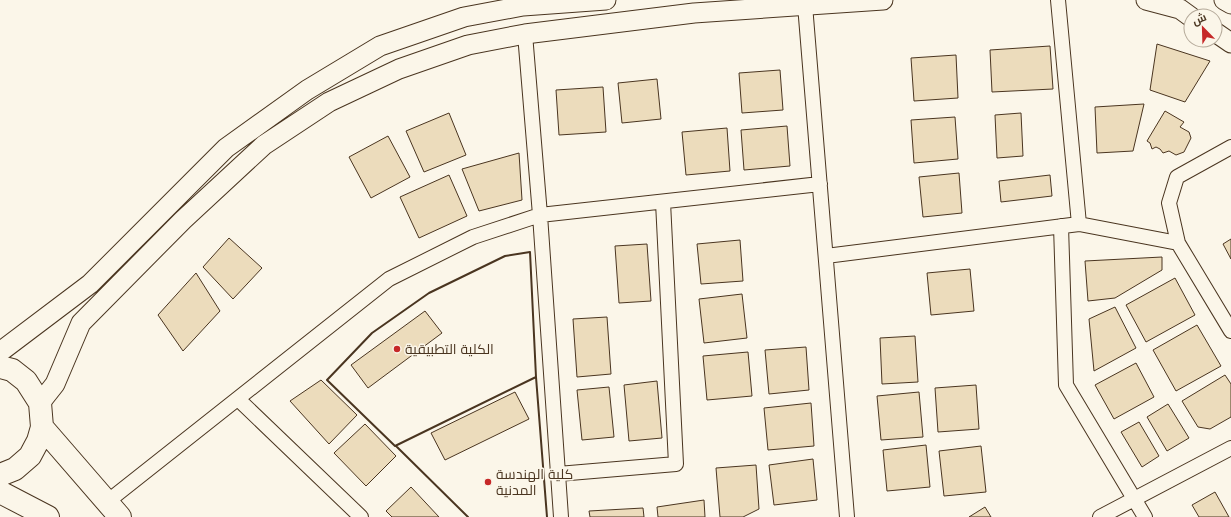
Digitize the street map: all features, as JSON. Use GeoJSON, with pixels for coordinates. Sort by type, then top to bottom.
{"type":"FeatureCollection","features":[{"type":"Feature","properties":{"kind":"main road"},"geometry":{"type":"LineString","coordinates":[[0,352],[90,284],[226,148],[308,90],[380,46],[464,17],[523,6],[606,0]]}},
{"type":"Feature","properties":{"kind":"main road"},"geometry":{"type":"LineString","coordinates":[[40,403],[55,384],[81,323],[183,220],[264,144],[329,102],[399,69],[468,44],[525,34],[694,13],[883,0]]}},
{"type":"Feature","properties":{"kind":"main road"},"geometry":{"type":"LineString","coordinates":[[1146,0],[1183,12]]}},
{"type":"Feature","properties":{"kind":"main road"},"geometry":{"type":"LineString","coordinates":[[1224,0],[1231,4]]}},
{"type":"Feature","properties":{"kind":"main road"},"geometry":{"type":"LineString","coordinates":[[0,367],[12,370],[26,381],[40,403],[42,427],[38,441],[30,456],[15,469],[0,475]]}},
{"type":"Feature","properties":{"kind":"main road"},"geometry":{"type":"LineString","coordinates":[[42,427],[113,510]]}},
{"type":"Feature","properties":{"kind":"main road"},"geometry":{"type":"LineString","coordinates":[[0,492],[48,517]]}},
{"type":"Feature","properties":{"kind":"street"},"geometry":{"type":"LineString","coordinates":[[1058,0],[1079,224]]}},
{"type":"Feature","properties":{"kind":"street"},"geometry":{"type":"LineString","coordinates":[[805,5],[847,517]]}},
{"type":"Feature","properties":{"kind":"street"},"geometry":{"type":"LineString","coordinates":[[525,34],[540,215],[561,517]]}},
{"type":"Feature","properties":{"kind":"street"},"geometry":{"type":"LineString","coordinates":[[1231,147],[1177,177],[1169,203],[1178,243],[1231,331]]}},
{"type":"Feature","properties":{"kind":"street"},"geometry":{"type":"LineString","coordinates":[[113,510],[238,399],[389,280],[473,237],[540,215],[820,184]]}},
{"type":"Feature","properties":{"kind":"street"},"geometry":{"type":"LineString","coordinates":[[558,474],[676,464],[664,202]]}},
{"type":"Feature","properties":{"kind":"street"},"geometry":{"type":"LineString","coordinates":[[826,256],[1079,224],[1178,243]]}},
{"type":"Feature","properties":{"kind":"street"},"geometry":{"type":"LineString","coordinates":[[1061,226],[1066,385],[1145,517]]}},
{"type":"Feature","properties":{"kind":"street"},"geometry":{"type":"LineString","coordinates":[[238,399],[361,517]]}},
{"type":"Feature","properties":{"kind":"street"},"geometry":{"type":"LineString","coordinates":[[1100,517],[1231,448]]}},
{"type":"Feature","properties":{"kind":"building"},"geometry":{"type":"Polygon","coordinates":[[[1157,44],[1210,61],[1185,102],[1150,90],[1157,44]]]}},
{"type":"Feature","properties":{"kind":"building"},"geometry":{"type":"Polygon","coordinates":[[[1050,46],[1053,89],[992,92],[990,50],[1050,46]]]}},
{"type":"Feature","properties":{"kind":"building"},"geometry":{"type":"Polygon","coordinates":[[[956,55],[958,98],[914,101],[911,58],[956,55]]]}},
{"type":"Feature","properties":{"kind":"building"},"geometry":{"type":"Polygon","coordinates":[[[780,70],[783,110],[742,113],[739,73],[780,70]]]}},
{"type":"Feature","properties":{"kind":"building"},"geometry":{"type":"Polygon","coordinates":[[[657,79],[661,119],[622,123],[618,83],[657,79]]]}},
{"type":"Feature","properties":{"kind":"building"},"geometry":{"type":"Polygon","coordinates":[[[603,87],[606,132],[559,135],[556,90],[603,87]]]}},
{"type":"Feature","properties":{"kind":"building"},"geometry":{"type":"Polygon","coordinates":[[[1144,104],[1133,151],[1097,153],[1095,107],[1144,104]]]}},
{"type":"Feature","properties":{"kind":"building"},"geometry":{"type":"Polygon","coordinates":[[[1165,111],[1184,122],[1180,127],[1189,132],[1191,138],[1184,152],[1176,155],[1169,151],[1163,153],[1156,147],[1152,149],[1150,143],[1147,141],[1165,111]]]}},
{"type":"Feature","properties":{"kind":"building"},"geometry":{"type":"Polygon","coordinates":[[[449,113],[466,155],[424,172],[406,131],[449,113]]]}},
{"type":"Feature","properties":{"kind":"building"},"geometry":{"type":"Polygon","coordinates":[[[1021,113],[1023,156],[997,158],[995,115],[1021,113]]]}},
{"type":"Feature","properties":{"kind":"building"},"geometry":{"type":"Polygon","coordinates":[[[955,117],[958,159],[914,163],[911,120],[955,117]]]}},
{"type":"Feature","properties":{"kind":"building"},"geometry":{"type":"Polygon","coordinates":[[[787,126],[790,166],[744,170],[741,130],[787,126]]]}},
{"type":"Feature","properties":{"kind":"building"},"geometry":{"type":"Polygon","coordinates":[[[727,128],[730,171],[686,175],[682,132],[727,128]]]}},
{"type":"Feature","properties":{"kind":"building"},"geometry":{"type":"Polygon","coordinates":[[[388,136],[410,177],[371,198],[349,157],[388,136]]]}},
{"type":"Feature","properties":{"kind":"building"},"geometry":{"type":"Polygon","coordinates":[[[519,153],[522,200],[479,211],[462,169],[519,153]]]}},
{"type":"Feature","properties":{"kind":"building"},"geometry":{"type":"Polygon","coordinates":[[[959,173],[962,213],[923,217],[919,177],[959,173]]]}},
{"type":"Feature","properties":{"kind":"building"},"geometry":{"type":"Polygon","coordinates":[[[449,175],[467,216],[419,238],[400,197],[449,175]]]}},
{"type":"Feature","properties":{"kind":"building"},"geometry":{"type":"Polygon","coordinates":[[[1050,175],[1052,196],[1001,202],[999,181],[1050,175]]]}},
{"type":"Feature","properties":{"kind":"building"},"geometry":{"type":"Polygon","coordinates":[[[229,238],[262,268],[233,299],[203,267],[229,238]]]}},
{"type":"Feature","properties":{"kind":"building"},"geometry":{"type":"Polygon","coordinates":[[[1231,239],[1231,259],[1223,244],[1231,239]]]}},
{"type":"Feature","properties":{"kind":"building"},"geometry":{"type":"Polygon","coordinates":[[[740,240],[743,281],[701,284],[697,244],[740,240]]]}},
{"type":"Feature","properties":{"kind":"building"},"geometry":{"type":"Polygon","coordinates":[[[647,244],[651,301],[619,303],[615,246],[647,244]]]}},
{"type":"Feature","properties":{"kind":"building"},"geometry":{"type":"Polygon","coordinates":[[[1162,257],[1162,270],[1115,298],[1088,301],[1085,261],[1162,257]]]}},
{"type":"Feature","properties":{"kind":"building"},"geometry":{"type":"Polygon","coordinates":[[[970,269],[974,311],[931,315],[927,273],[970,269]]]}},
{"type":"Feature","properties":{"kind":"building"},"geometry":{"type":"Polygon","coordinates":[[[196,273],[220,311],[183,351],[158,315],[196,273]]]}},
{"type":"Feature","properties":{"kind":"building"},"geometry":{"type":"Polygon","coordinates":[[[1175,278],[1195,315],[1146,342],[1126,305],[1175,278]]]}},
{"type":"Feature","properties":{"kind":"building"},"geometry":{"type":"Polygon","coordinates":[[[742,294],[747,338],[704,343],[699,299],[742,294]]]}},
{"type":"Feature","properties":{"kind":"building"},"geometry":{"type":"Polygon","coordinates":[[[1115,307],[1136,348],[1094,371],[1089,319],[1115,307]]]}},
{"type":"Feature","properties":{"kind":"building","name":"الكلية التطبيقية"},"geometry":{"type":"Polygon","coordinates":[[[425,311],[442,333],[368,388],[351,365],[425,311]]]}},
{"type":"Feature","properties":{"kind":"building"},"geometry":{"type":"Polygon","coordinates":[[[607,317],[611,374],[577,377],[573,319],[607,317]]]}},
{"type":"Feature","properties":{"kind":"building"},"geometry":{"type":"Polygon","coordinates":[[[1197,325],[1221,366],[1176,391],[1153,350],[1197,325]]]}},
{"type":"Feature","properties":{"kind":"building"},"geometry":{"type":"Polygon","coordinates":[[[915,336],[918,382],[882,384],[880,338],[915,336]]]}},
{"type":"Feature","properties":{"kind":"building"},"geometry":{"type":"Polygon","coordinates":[[[806,347],[809,390],[769,394],[765,350],[806,347]]]}},
{"type":"Feature","properties":{"kind":"building"},"geometry":{"type":"Polygon","coordinates":[[[748,352],[752,396],[707,400],[703,356],[748,352]]]}},
{"type":"Feature","properties":{"kind":"building"},"geometry":{"type":"Polygon","coordinates":[[[1136,363],[1154,397],[1114,419],[1095,385],[1136,363]]]}},
{"type":"Feature","properties":{"kind":"building"},"geometry":{"type":"Polygon","coordinates":[[[1225,375],[1231,384],[1231,417],[1210,429],[1198,427],[1182,401],[1225,375]]]}},
{"type":"Feature","properties":{"kind":"building"},"geometry":{"type":"Polygon","coordinates":[[[321,380],[357,415],[329,444],[290,401],[321,380]]]}},
{"type":"Feature","properties":{"kind":"building"},"geometry":{"type":"Polygon","coordinates":[[[657,381],[662,438],[629,441],[624,385],[657,381]]]}},
{"type":"Feature","properties":{"kind":"building"},"geometry":{"type":"Polygon","coordinates":[[[976,385],[979,429],[938,432],[935,388],[976,385]]]}},
{"type":"Feature","properties":{"kind":"building"},"geometry":{"type":"Polygon","coordinates":[[[609,387],[614,437],[582,440],[577,390],[609,387]]]}},
{"type":"Feature","properties":{"kind":"building"},"geometry":{"type":"Polygon","coordinates":[[[515,392],[529,419],[445,460],[431,433],[515,392]]]}},
{"type":"Feature","properties":{"kind":"building"},"geometry":{"type":"Polygon","coordinates":[[[919,392],[923,437],[881,440],[877,396],[919,392]]]}},
{"type":"Feature","properties":{"kind":"building"},"geometry":{"type":"Polygon","coordinates":[[[811,403],[814,446],[768,450],[764,408],[811,403]]]}},
{"type":"Feature","properties":{"kind":"building"},"geometry":{"type":"Polygon","coordinates":[[[1168,404],[1189,438],[1167,451],[1147,417],[1168,404]]]}},
{"type":"Feature","properties":{"kind":"building"},"geometry":{"type":"Polygon","coordinates":[[[1139,422],[1159,456],[1142,467],[1121,432],[1139,422]]]}},
{"type":"Feature","properties":{"kind":"building"},"geometry":{"type":"Polygon","coordinates":[[[365,424],[396,456],[366,486],[334,453],[365,424]]]}},
{"type":"Feature","properties":{"kind":"building"},"geometry":{"type":"Polygon","coordinates":[[[926,445],[930,487],[887,491],[883,450],[926,445]]]}},
{"type":"Feature","properties":{"kind":"building"},"geometry":{"type":"Polygon","coordinates":[[[981,446],[986,492],[944,496],[939,451],[981,446]]]}},
{"type":"Feature","properties":{"kind":"building"},"geometry":{"type":"Polygon","coordinates":[[[813,459],[817,500],[774,505],[769,465],[813,459]]]}},
{"type":"Feature","properties":{"kind":"building"},"geometry":{"type":"Polygon","coordinates":[[[756,465],[759,509],[743,517],[720,517],[716,468],[756,465]]]}},
{"type":"Feature","properties":{"kind":"building"},"geometry":{"type":"Polygon","coordinates":[[[411,487],[439,517],[392,517],[386,511],[411,487]]]}},
{"type":"Feature","properties":{"kind":"building"},"geometry":{"type":"Polygon","coordinates":[[[1215,492],[1229,517],[1199,517],[1192,505],[1215,492]]]}},
{"type":"Feature","properties":{"kind":"building"},"geometry":{"type":"Polygon","coordinates":[[[704,500],[705,517],[658,517],[657,507],[704,500]]]}},
{"type":"Feature","properties":{"kind":"building"},"geometry":{"type":"Polygon","coordinates":[[[985,507],[991,517],[969,517],[985,507]]]}},
{"type":"Feature","properties":{"kind":"building"},"geometry":{"type":"Polygon","coordinates":[[[643,508],[644,517],[590,517],[589,511],[643,508]]]}},
{"type":"Feature","properties":{"kind":"wall"},"geometry":{"type":"LineString","coordinates":[[530,252],[536,377],[395,446],[327,380],[372,333],[429,293],[505,256],[530,252]]}},
{"type":"Feature","properties":{"kind":"wall"},"geometry":{"type":"LineString","coordinates":[[536,377],[547,517]]}},
{"type":"Feature","properties":{"kind":"wall"},"geometry":{"type":"LineString","coordinates":[[396,446],[468,517]]}},
{"type":"Feature","properties":{"kind":"place","name":"الكلية التطبيقية"},"geometry":{"type":"Point","coordinates":[397,349]}},
{"type":"Feature","properties":{"kind":"place","name":"كلية الهندسة المدنية"},"geometry":{"type":"Point","coordinates":[488,482]}}]}
